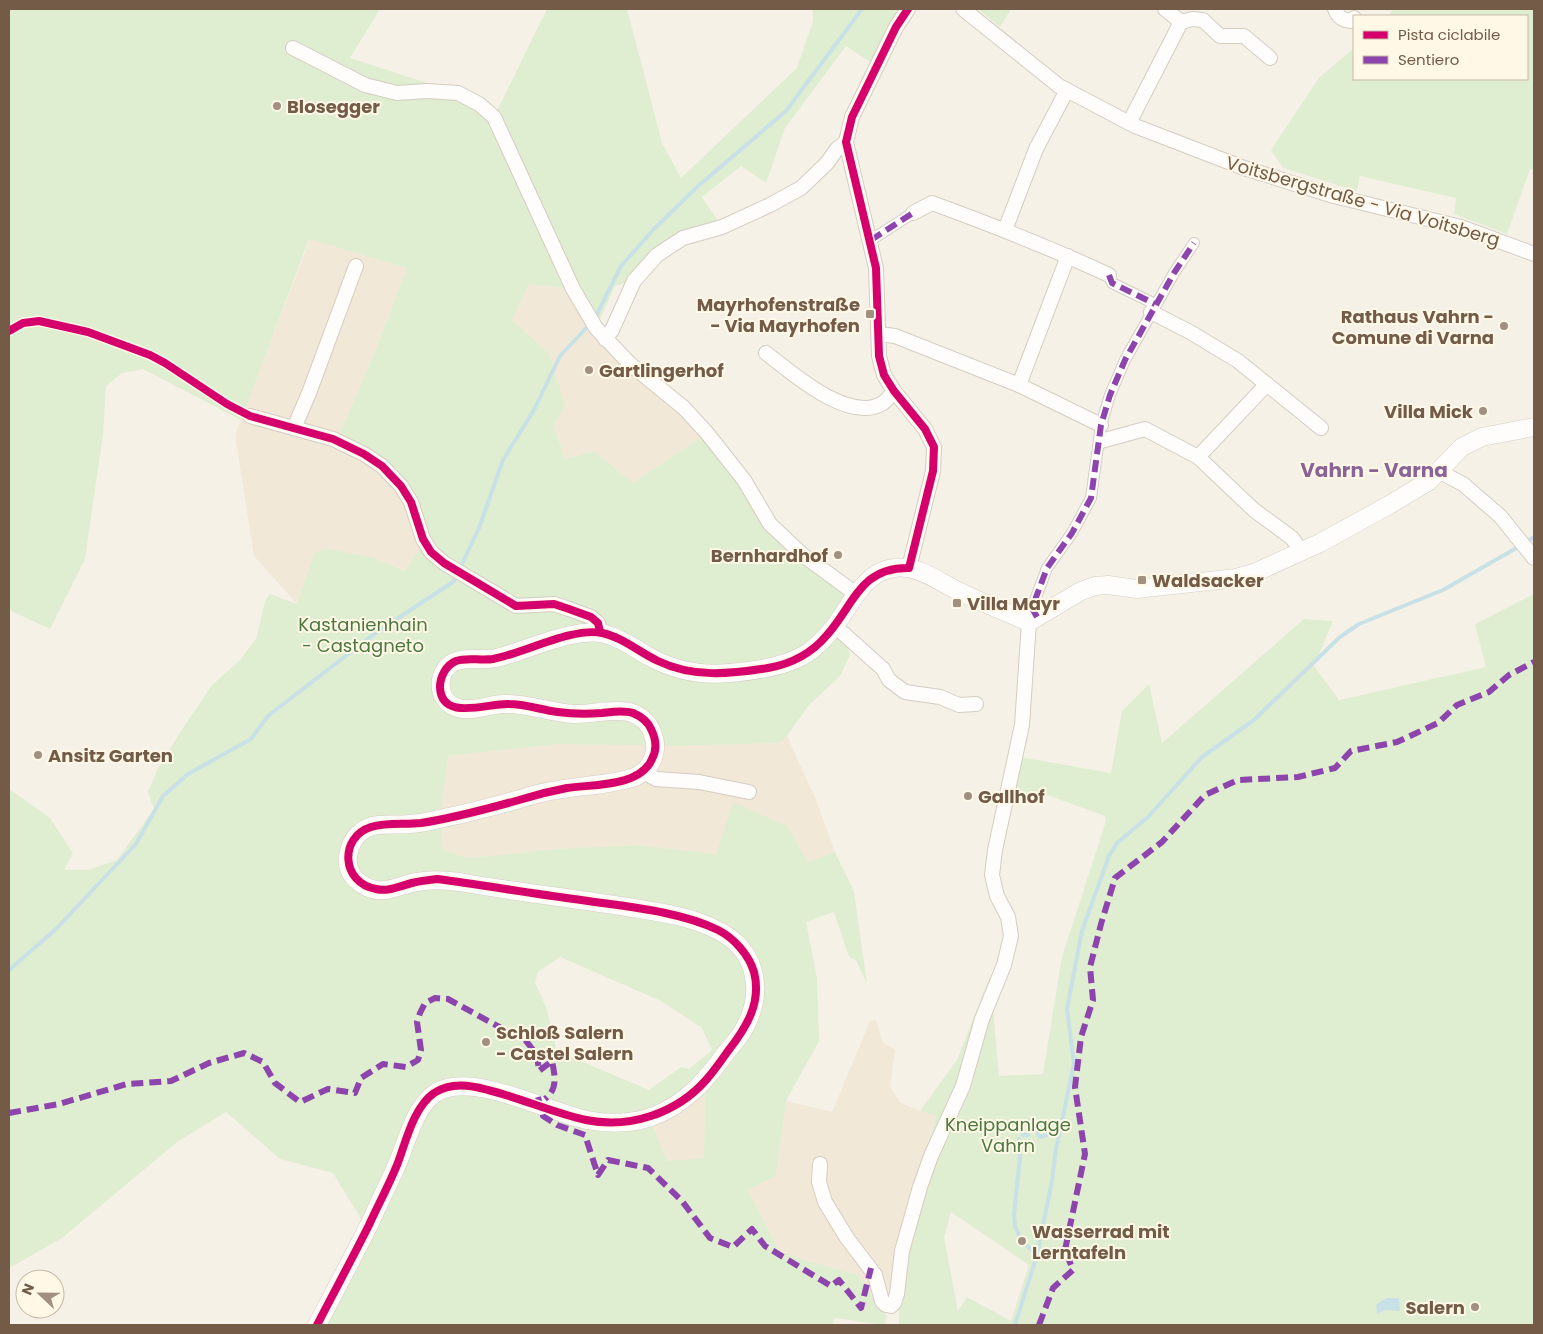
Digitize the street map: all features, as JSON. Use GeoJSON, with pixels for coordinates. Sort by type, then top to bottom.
{"type":"FeatureCollection","features":[{"type":"Feature","properties":{"kind":"street"},"geometry":{"type":"LineString","coordinates":[[908,9],[896,27],[852,117],[846,142],[871,240],[876,268],[879,356],[884,375],[894,391],[925,429],[934,447],[933,470],[909,568]]}},
{"type":"Feature","properties":{"kind":"street","name":"Voitsbergstraße - Via Voitsberg"},"geometry":{"type":"LineString","coordinates":[[963,9],[1067,90],[1129,123],[1242,168],[1334,196],[1461,227],[1534,254]]}},
{"type":"Feature","properties":{"kind":"street"},"geometry":{"type":"LineString","coordinates":[[1165,9],[1181,22]]}},
{"type":"Feature","properties":{"kind":"street"},"geometry":{"type":"LineString","coordinates":[[1335,9],[1337,15],[1343,20],[1351,21],[1353,19]]}},
{"type":"Feature","properties":{"kind":"street"},"geometry":{"type":"LineString","coordinates":[[1129,123],[1181,22],[1192,19],[1203,20],[1220,36],[1244,36],[1270,58]]}},
{"type":"Feature","properties":{"kind":"street"},"geometry":{"type":"LineString","coordinates":[[293,48],[365,85],[397,93],[427,91],[458,93],[479,104],[494,118],[587,316],[600,333],[629,363],[684,408],[707,433],[744,480],[770,524],[802,555],[856,594]]}},
{"type":"Feature","properties":{"kind":"street"},"geometry":{"type":"LineString","coordinates":[[1005,230],[1036,149],[1067,90]]}},
{"type":"Feature","properties":{"kind":"street"},"geometry":{"type":"LineString","coordinates":[[600,333],[612,330],[634,281],[657,255],[671,244],[683,238],[722,227],[770,205],[801,188],[827,163],[836,149],[846,142]]}},
{"type":"Feature","properties":{"kind":"street"},"geometry":{"type":"LineString","coordinates":[[871,240],[912,213],[932,203],[1068,256],[1108,275],[1112,283],[1238,361],[1321,428]]}},
{"type":"Feature","properties":{"kind":"street"},"geometry":{"type":"LineString","coordinates":[[820,1164],[819,1182],[825,1202],[847,1238],[875,1275],[882,1300],[886,1305],[891,1306],[897,1294],[902,1251],[930,1156],[963,1086],[982,1020],[1004,965],[1011,936],[1008,917],[997,896],[992,875],[995,850],[1022,725],[1033,619],[1032,608],[1046,568],[1072,533],[1091,498],[1101,425],[1110,395],[1125,360],[1174,272],[1194,243]]}},
{"type":"Feature","properties":{"kind":"street"},"geometry":{"type":"LineString","coordinates":[[1019,385],[1068,256]]}},
{"type":"Feature","properties":{"kind":"street"},"geometry":{"type":"LineString","coordinates":[[294,428],[356,266]]}},
{"type":"Feature","properties":{"kind":"street"},"geometry":{"type":"LineString","coordinates":[[879,334],[895,336],[1019,385],[1101,425]]}},
{"type":"Feature","properties":{"kind":"street"},"geometry":{"type":"LineString","coordinates":[[766,354],[831,399],[850,406],[868,408],[883,403],[894,391]]}},
{"type":"Feature","properties":{"kind":"street"},"geometry":{"type":"LineString","coordinates":[[1198,457],[1267,384]]}},
{"type":"Feature","properties":{"kind":"street"},"geometry":{"type":"LineString","coordinates":[[250,416],[333,439],[364,454],[382,466],[402,486],[411,502],[423,538],[431,552],[449,566],[516,606],[554,604],[591,617],[598,623],[600,632]]}},
{"type":"Feature","properties":{"kind":"street"},"geometry":{"type":"LineString","coordinates":[[317,1325],[396,1167],[416,1116],[428,1099],[436,1092],[444,1088],[463,1085],[494,1091],[587,1120],[622,1123],[650,1117],[677,1105],[705,1081],[742,1033],[752,1014],[756,994],[754,971],[743,951],[733,940],[720,931],[703,924],[665,913],[437,879],[380,890],[361,884],[349,870],[348,856],[352,842],[360,832],[370,827],[427,822],[508,803],[541,793],[628,779],[644,772],[651,763],[655,753],[654,737],[647,723],[633,713],[624,711],[577,714],[507,703],[466,710],[452,706],[444,698],[440,688],[442,676],[447,667],[455,662],[468,659],[490,659],[582,632],[600,632],[617,638],[660,662],[700,673],[730,673],[770,668],[802,657],[826,638],[856,594],[870,578],[882,572],[899,568],[909,568],[923,573],[975,599],[1033,619],[1081,591],[1095,586],[1108,585],[1137,589],[1236,578],[1254,573],[1302,552],[1390,505],[1429,481],[1462,447],[1482,437],[1534,427]]}},
{"type":"Feature","properties":{"kind":"street"},"geometry":{"type":"LineString","coordinates":[[1100,441],[1145,429],[1198,457],[1254,510],[1292,538],[1302,552]]}},
{"type":"Feature","properties":{"kind":"street"},"geometry":{"type":"LineString","coordinates":[[1438,472],[1463,484],[1500,516],[1532,555]]}},
{"type":"Feature","properties":{"kind":"street"},"geometry":{"type":"LineString","coordinates":[[835,626],[883,669],[889,680],[905,692],[940,697],[959,705],[976,704]]}},
{"type":"Feature","properties":{"kind":"street"},"geometry":{"type":"LineString","coordinates":[[644,772],[656,779],[699,782],[749,792]]}},
{"type":"Feature","properties":{"kind":"shaded area"},"geometry":{"type":"Polygon","coordinates":[[[310,239],[407,268],[375,352],[339,435],[385,463],[426,540],[406,571],[374,558],[316,552],[297,604],[254,556],[235,435],[310,239]]]}},
{"type":"Feature","properties":{"kind":"shaded area"},"geometry":{"type":"Polygon","coordinates":[[[529,284],[573,289],[587,316],[707,433],[633,483],[594,451],[565,459],[554,426],[565,405],[512,320],[529,284]]]}},
{"type":"Feature","properties":{"kind":"shaded area"},"geometry":{"type":"Polygon","coordinates":[[[787,736],[817,802],[835,852],[808,862],[787,826],[733,803],[716,854],[637,845],[556,849],[468,858],[443,850],[440,819],[448,756],[558,744],[672,746],[779,743],[787,736]]]}},
{"type":"Feature","properties":{"kind":"shaded area"},"geometry":{"type":"Polygon","coordinates":[[[876,1020],[883,1043],[895,1050],[890,1087],[901,1103],[936,1115],[908,1210],[899,1311],[881,1306],[858,1275],[780,1253],[748,1190],[776,1176],[786,1101],[832,1112],[870,1021],[876,1020]]]}},
{"type":"Feature","properties":{"kind":"shaded area"},"geometry":{"type":"Polygon","coordinates":[[[705,1081],[704,1158],[667,1161],[650,1117],[705,1081]]]}},
{"type":"Feature","properties":{"kind":"green space","name":"Kastanienhain - Castagneto"},"geometry":{"type":"Polygon","coordinates":[[[9,9],[380,9],[350,58],[458,93],[494,117],[547,9],[627,9],[662,143],[681,178],[797,68],[813,21],[813,9],[900,9],[871,63],[846,46],[785,128],[766,183],[741,166],[702,197],[722,227],[683,238],[634,281],[615,286],[596,328],[573,289],[529,284],[512,320],[549,354],[565,405],[554,426],[565,459],[594,451],[633,483],[707,433],[770,524],[856,594],[835,626],[846,644],[850,655],[840,676],[809,705],[787,736],[779,743],[672,746],[558,744],[448,756],[440,819],[443,850],[468,858],[556,849],[637,845],[716,854],[733,802],[787,826],[808,862],[835,852],[854,892],[867,984],[856,960],[849,957],[834,912],[806,922],[817,978],[819,1041],[786,1101],[776,1176],[748,1190],[780,1253],[858,1275],[887,1316],[885,1325],[834,1318],[833,1325],[308,1325],[363,1222],[333,1173],[280,1159],[226,1112],[177,1142],[62,1238],[9,1268],[9,789],[50,818],[73,853],[64,870],[88,870],[117,860],[154,809],[148,792],[158,768],[212,685],[239,661],[256,639],[265,601],[270,594],[297,604],[315,552],[329,549],[374,558],[405,571],[426,540],[415,500],[339,435],[375,352],[407,268],[309,239],[241,420],[143,369],[122,373],[106,386],[103,434],[85,559],[50,629],[9,610],[9,9]],[[560,957],[538,972],[535,982],[547,1010],[557,1051],[649,1090],[681,1067],[689,1069],[712,1050],[702,1028],[661,1001],[560,957]],[[705,1082],[650,1118],[667,1161],[704,1158],[705,1082]]]}},
{"type":"Feature","properties":{"kind":"green space"},"geometry":{"type":"Polygon","coordinates":[[[978,9],[1011,9],[1000,27],[978,9]]]}},
{"type":"Feature","properties":{"kind":"green space"},"geometry":{"type":"Polygon","coordinates":[[[1394,9],[1534,9],[1534,170],[1530,169],[1507,234],[1454,214],[1456,198],[1360,176],[1357,191],[1283,168],[1271,150],[1319,78],[1353,49],[1353,80],[1528,80],[1528,15],[1389,15],[1394,9]]]}},
{"type":"Feature","properties":{"kind":"green space","name":"Kneippanlage Vahrn"},"geometry":{"type":"Polygon","coordinates":[[[1534,594],[1534,1325],[899,1325],[908,1210],[936,1116],[920,1111],[957,1060],[990,976],[999,1076],[1043,1074],[1062,957],[1106,821],[1105,816],[1047,795],[1039,803],[1017,797],[1015,788],[1020,757],[1111,773],[1122,711],[1149,684],[1162,743],[1304,619],[1333,621],[1314,666],[1339,700],[1486,667],[1475,624],[1534,594]],[[951,1212],[944,1237],[958,1311],[967,1297],[1011,1321],[1029,1265],[951,1212]]]}},
{"type":"Feature","properties":{"kind":"water"},"geometry":{"type":"Polygon","coordinates":[[[1387,1298],[1399,1298],[1400,1311],[1385,1310],[1377,1314],[1376,1304],[1387,1298]]]}},
{"type":"Feature","properties":{"kind":"waterway"},"geometry":{"type":"LineString","coordinates":[[595,318],[621,266],[654,229],[697,187],[786,111],[862,9]]}},
{"type":"Feature","properties":{"kind":"waterway"},"geometry":{"type":"LineString","coordinates":[[460,568],[479,528],[503,460],[534,410],[560,356],[591,323]]}},
{"type":"Feature","properties":{"kind":"waterway"},"geometry":{"type":"LineString","coordinates":[[1526,542],[1534,537]]}},
{"type":"Feature","properties":{"kind":"waterway"},"geometry":{"type":"LineString","coordinates":[[1015,1325],[1037,1255],[1052,1181],[1056,1149],[1074,1064],[1067,1009],[1082,931],[1109,856],[1117,843],[1148,817],[1202,757],[1254,720],[1340,637],[1359,624],[1443,590],[1520,546]]}},
{"type":"Feature","properties":{"kind":"waterway"},"geometry":{"type":"LineString","coordinates":[[9,970],[56,929],[136,844],[163,796],[188,774],[251,739],[269,715],[377,632],[453,582],[457,575]]}},
{"type":"Feature","properties":{"kind":"waterway"},"geometry":{"type":"LineString","coordinates":[[1026,1123],[1030,1121],[1040,1137],[1060,1131]]}},
{"type":"Feature","properties":{"kind":"waterway"},"geometry":{"type":"LineString","coordinates":[[1023,1135],[1028,1135]]}},
{"type":"Feature","properties":{"kind":"waterway"},"geometry":{"type":"LineString","coordinates":[[1019,1139],[1020,1157],[1014,1215],[1015,1227],[1022,1241],[1037,1255]]}},
{"type":"Feature","properties":{"kind":"marked path"},"geometry":{"type":"LineString","coordinates":[[871,240],[913,213]]}},
{"type":"Feature","properties":{"kind":"marked path"},"geometry":{"type":"LineString","coordinates":[[1037,617],[1032,608],[1047,568],[1072,533],[1091,498],[1101,425],[1110,395],[1125,360],[1174,273],[1194,243]]}},
{"type":"Feature","properties":{"kind":"marked path"},"geometry":{"type":"LineString","coordinates":[[1109,275],[1112,283],[1155,304]]}},
{"type":"Feature","properties":{"kind":"marked path"},"geometry":{"type":"LineString","coordinates":[[1039,1325],[1053,1288],[1073,1270],[1065,1250],[1085,1154],[1075,1087],[1081,1037],[1093,1000],[1090,967],[1115,878],[1162,842],[1205,795],[1238,780],[1298,777],[1335,768],[1351,751],[1397,742],[1438,723],[1457,705],[1489,692],[1509,675],[1534,662]]}},
{"type":"Feature","properties":{"kind":"marked path"},"geometry":{"type":"LineString","coordinates":[[9,1113],[59,1104],[127,1084],[171,1081],[209,1063],[244,1053],[263,1062],[275,1083],[300,1102],[328,1089],[355,1093],[361,1078],[383,1064],[406,1067],[418,1060],[421,1050],[417,1022],[425,1003],[435,998],[448,999],[501,1028],[523,1037],[537,1055],[539,1071],[552,1061],[555,1077],[554,1087],[545,1099]]}},
{"type":"Feature","properties":{"kind":"marked path"},"geometry":{"type":"LineString","coordinates":[[538,1097],[543,1116],[557,1125],[585,1135],[598,1175],[608,1160],[648,1168],[682,1201],[710,1238],[733,1247],[752,1229],[765,1246],[831,1286],[839,1280],[861,1308],[871,1268]]}},
{"type":"Feature","properties":{"kind":"cycle path"},"geometry":{"type":"LineString","coordinates":[[317,1325],[387,1188],[415,1116],[427,1099],[434,1093],[447,1087],[467,1086],[500,1093],[586,1120],[603,1122],[636,1120],[667,1110],[694,1092],[720,1062],[741,1033],[751,1014],[756,994],[756,983],[749,959],[730,938],[702,923],[648,910],[437,879],[380,890],[364,885],[356,878],[348,860],[349,849],[353,840],[361,832],[371,827],[433,821],[555,790],[627,779],[637,775],[646,768],[654,756],[655,741],[650,726],[633,713],[621,711],[574,713],[515,704],[467,708],[448,704],[442,698],[440,683],[442,675],[452,663],[465,659],[493,659],[563,637],[590,632],[602,633],[617,638],[658,661],[685,670],[726,673],[768,668],[793,661],[815,647],[827,635],[852,600],[869,581],[879,574],[893,569],[909,568],[933,471],[934,447],[925,429],[894,391],[884,375],[879,356],[876,268],[846,142],[852,117],[896,27],[908,9]]}},
{"type":"Feature","properties":{"kind":"cycle path"},"geometry":{"type":"LineString","coordinates":[[9,331],[23,323],[39,321],[88,332],[150,355],[227,404],[250,416],[333,439],[364,454],[382,466],[401,486],[411,502],[423,539],[431,552],[444,563],[516,606],[554,604],[591,617],[598,623],[600,632]]}},
{"type":"Feature","properties":{"kind":"place","name":"Blosegger"},"geometry":{"type":"Point","coordinates":[277,106]}},
{"type":"Feature","properties":{"kind":"place","name":"Mayrhofenstraße - Via Mayrhofen"},"geometry":{"type":"Point","coordinates":[870,314]}},
{"type":"Feature","properties":{"kind":"place","name":"Rathaus Vahrn - Comune di Varna"},"geometry":{"type":"Point","coordinates":[1504,326]}},
{"type":"Feature","properties":{"kind":"place","name":"Gartlingerhof"},"geometry":{"type":"Point","coordinates":[589,370]}},
{"type":"Feature","properties":{"kind":"place","name":"Villa Mick"},"geometry":{"type":"Point","coordinates":[1483,411]}},
{"type":"Feature","properties":{"kind":"place","name":"Bernhardhof"},"geometry":{"type":"Point","coordinates":[838,555]}},
{"type":"Feature","properties":{"kind":"place","name":"Waldsacker"},"geometry":{"type":"Point","coordinates":[1142,580]}},
{"type":"Feature","properties":{"kind":"place","name":"Villa Mayr"},"geometry":{"type":"Point","coordinates":[957,603]}},
{"type":"Feature","properties":{"kind":"place","name":"Ansitz Garten"},"geometry":{"type":"Point","coordinates":[38,755]}},
{"type":"Feature","properties":{"kind":"place","name":"Gallhof"},"geometry":{"type":"Point","coordinates":[968,796]}},
{"type":"Feature","properties":{"kind":"place","name":"Schloß Salern - Castel Salern"},"geometry":{"type":"Point","coordinates":[486,1042]}},
{"type":"Feature","properties":{"kind":"place","name":"Wasserrad mit Lerntafeln"},"geometry":{"type":"Point","coordinates":[1022,1241]}},
{"type":"Feature","properties":{"kind":"place","name":"Salern"},"geometry":{"type":"Point","coordinates":[1475,1307]}},
{"type":"Feature","properties":{"kind":"district","name":"Vahrn - Varna"},"geometry":{"type":"Point","coordinates":[1374,470]}}]}
